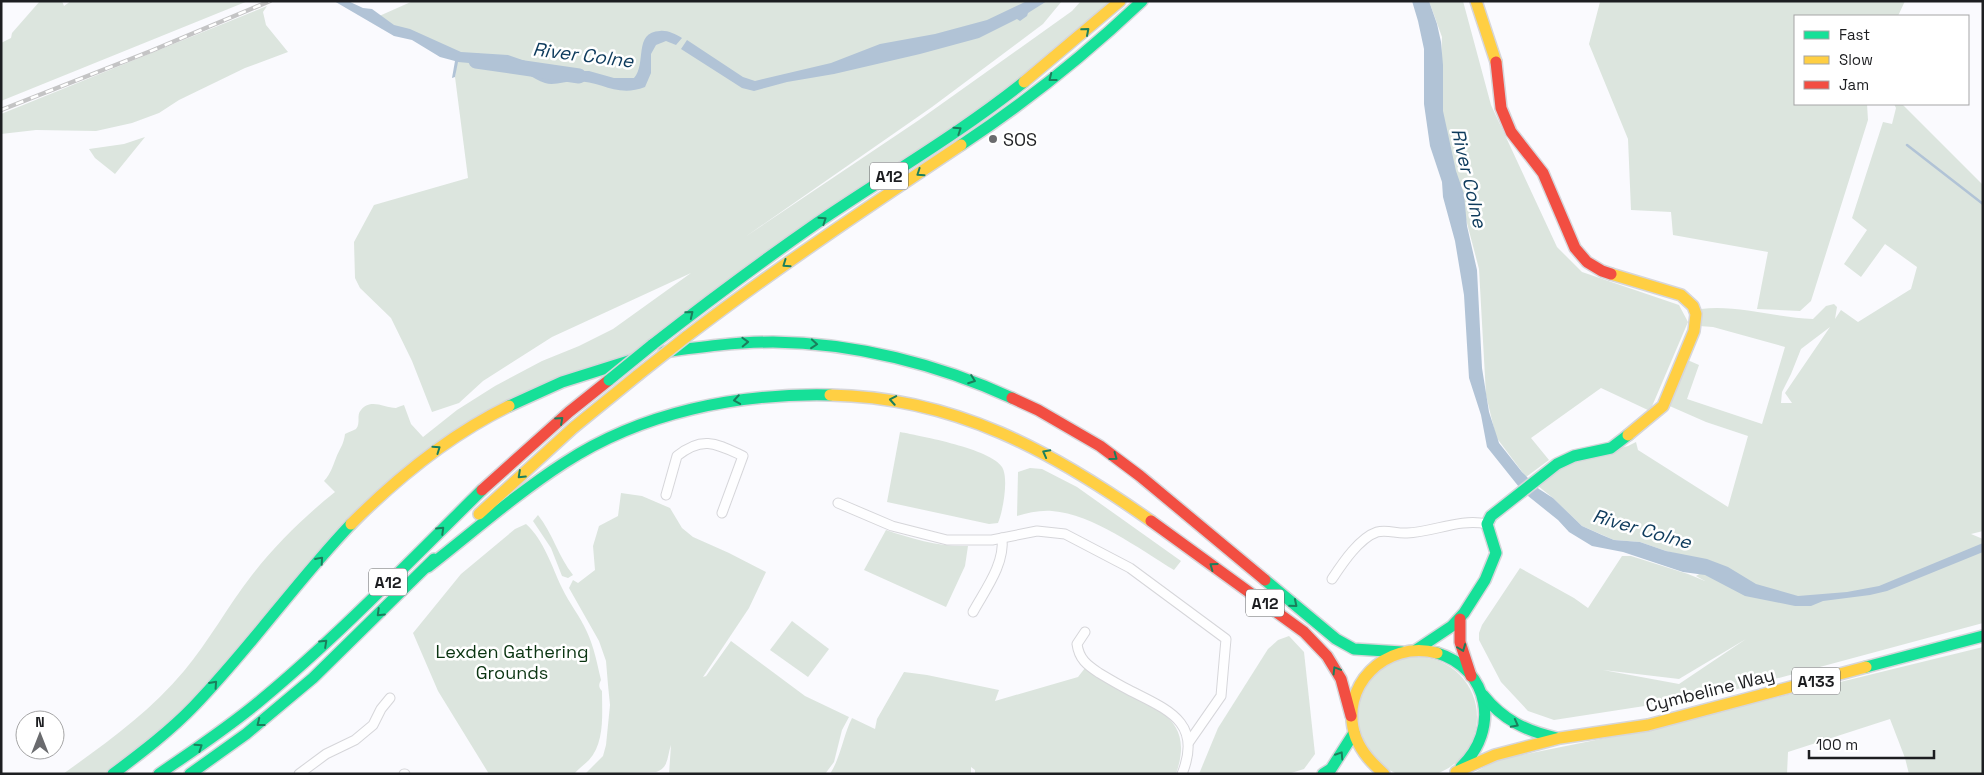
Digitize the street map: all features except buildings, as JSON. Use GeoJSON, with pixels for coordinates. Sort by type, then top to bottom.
{"type":"FeatureCollection","features":[{"type":"Feature","properties":{"kind":"main road","name":"A12"},"geometry":{"type":"LineString","coordinates":[[159,774],[212,738],[262,700],[362,608],[490,483],[568,412],[703,305],[794,240],[990,109],[1058,55],[1120,1]]}},
{"type":"Feature","properties":{"kind":"main road","name":"A12"},"geometry":{"type":"LineString","coordinates":[[428,567],[445,546],[521,474],[573,428],[686,337],[737,298],[828,234],[989,127],[1099,42],[1142,1]]}},
{"type":"Feature","properties":{"kind":"main road"},"geometry":{"type":"LineString","coordinates":[[1416,650],[1444,633],[1460,619],[1490,569],[1496,553],[1492,536],[1486,524],[1491,516],[1536,478],[1557,464],[1574,456],[1612,448],[1637,430],[1663,406],[1697,320],[1695,308],[1691,302],[1681,295],[1602,271],[1587,262],[1575,248],[1543,172],[1511,132],[1501,108],[1496,58],[1476,1]]}},
{"type":"Feature","properties":{"kind":"main road","name":"A12"},"geometry":{"type":"LineString","coordinates":[[113,774],[162,735],[194,706],[239,657],[353,521],[394,482],[436,449],[489,415],[545,388],[594,370],[659,353],[698,346],[734,343],[796,342],[869,351],[943,370],[1004,393],[1087,438],[1125,465],[1336,640],[1354,649],[1402,652]]}},
{"type":"Feature","properties":{"kind":"main road","name":"A12"},"geometry":{"type":"LineString","coordinates":[[190,774],[246,734],[313,678],[428,567],[547,473],[588,449],[641,425],[700,407],[786,394],[823,394],[886,399],[946,412],[1003,432],[1050,455],[1121,500],[1304,632],[1327,656],[1341,679],[1352,716]]}},
{"type":"Feature","properties":{"kind":"main road"},"geometry":{"type":"LineString","coordinates":[[1460,619],[1459,641],[1471,676]]}},
{"type":"Feature","properties":{"kind":"main road","name":"Cymbeline Way"},"geometry":{"type":"LineString","coordinates":[[1454,773],[1495,755],[1560,738],[1648,725],[1983,636]]}},
{"type":"Feature","properties":{"kind":"main road"},"geometry":{"type":"LineString","coordinates":[[1384,774],[1365,757],[1354,733],[1353,701],[1364,678],[1383,660],[1402,652],[1416,650],[1433,651],[1446,656],[1457,662],[1471,676]]}},
{"type":"Feature","properties":{"kind":"main road","name":"Cymbeline Way"},"geometry":{"type":"LineString","coordinates":[[1471,676],[1481,692],[1502,717],[1517,726],[1560,738]]}},
{"type":"Feature","properties":{"kind":"main road"},"geometry":{"type":"LineString","coordinates":[[1454,773],[1468,761],[1482,737],[1485,714],[1481,692]]}},
{"type":"Feature","properties":{"kind":"main road"},"geometry":{"type":"LineString","coordinates":[[1323,774],[1331,769],[1354,733]]}},
{"type":"Feature","properties":{"kind":"street"},"geometry":{"type":"LineString","coordinates":[[666,495],[678,456],[704,443],[713,443],[743,456],[722,513]]}},
{"type":"Feature","properties":{"kind":"street"},"geometry":{"type":"LineString","coordinates":[[838,503],[876,521],[930,537],[958,541],[1002,538],[1037,531],[1065,534],[1081,540],[1140,575],[1226,639],[1221,696],[1189,742]]}},
{"type":"Feature","properties":{"kind":"street"},"geometry":{"type":"LineString","coordinates":[[1332,579],[1355,548],[1376,532],[1388,531],[1406,534],[1445,527],[1465,521],[1486,524]]}},
{"type":"Feature","properties":{"kind":"street"},"geometry":{"type":"LineString","coordinates":[[973,612],[998,566],[1002,551],[1002,538]]}},
{"type":"Feature","properties":{"kind":"street"},"geometry":{"type":"LineString","coordinates":[[1085,632],[1077,644],[1080,658],[1086,664],[1114,682],[1168,710],[1180,722],[1189,742],[1182,774]]}},
{"type":"Feature","properties":{"kind":"street"},"geometry":{"type":"LineString","coordinates":[[299,774],[326,754],[355,740],[373,725],[381,708],[390,698]]}},
{"type":"Feature","properties":{"kind":"green space"},"geometry":{"type":"Polygon","coordinates":[[[40,1],[62,1],[64,6],[71,1],[248,1],[1,101],[1,43],[11,38],[12,33],[40,1]]]}},
{"type":"Feature","properties":{"kind":"green space"},"geometry":{"type":"Polygon","coordinates":[[[413,1],[1062,1],[1043,24],[932,107],[745,237],[919,120],[1072,11],[1081,1],[1111,1],[1091,21],[966,120],[625,358],[430,450],[184,713],[110,774],[63,774],[127,726],[171,686],[193,660],[243,587],[271,552],[291,531],[335,492],[324,481],[343,444],[345,434],[356,429],[360,412],[365,406],[373,404],[396,408],[404,405],[411,424],[423,437],[457,410],[495,386],[542,361],[579,346],[613,329],[691,273],[552,337],[483,381],[459,403],[432,412],[412,361],[391,318],[360,288],[355,278],[354,242],[374,205],[468,178],[455,77],[457,62],[377,17],[413,1]]]}},
{"type":"Feature","properties":{"kind":"green space"},"geometry":{"type":"Polygon","coordinates":[[[1429,1],[1463,1],[1491,105],[1557,247],[1582,272],[1679,305],[1688,322],[1650,411],[1601,388],[1531,438],[1549,460],[1526,477],[1496,437],[1486,395],[1479,269],[1439,116],[1442,37],[1429,1]]]}},
{"type":"Feature","properties":{"kind":"green space"},"geometry":{"type":"Polygon","coordinates":[[[1598,1],[1905,1],[1898,15],[1794,15],[1794,105],[1867,105],[1868,120],[1811,301],[1800,311],[1757,309],[1768,252],[1673,235],[1671,212],[1631,210],[1628,139],[1589,44],[1600,2],[1598,1]]]}},
{"type":"Feature","properties":{"kind":"green space"},"geometry":{"type":"Polygon","coordinates":[[[267,6],[263,12],[266,25],[288,52],[245,68],[179,100],[159,113],[132,123],[96,131],[36,130],[1,134],[1,114],[267,6]]]}},
{"type":"Feature","properties":{"kind":"green space"},"geometry":{"type":"Polygon","coordinates":[[[1894,105],[1903,105],[1983,185],[1983,531],[1971,534],[1983,539],[1983,623],[1667,708],[1654,702],[1651,705],[1554,720],[1528,711],[1501,682],[1479,640],[1482,625],[1520,568],[1574,598],[1588,608],[1622,556],[1631,556],[1705,581],[1696,576],[1716,564],[1640,542],[1614,540],[1582,526],[1533,482],[1581,459],[1636,442],[1638,450],[1728,507],[1748,436],[1706,422],[1665,404],[1683,358],[1699,365],[1687,399],[1762,424],[1785,347],[1713,327],[1699,326],[1701,309],[1728,308],[1813,319],[1826,306],[1834,304],[1837,307],[1835,319],[1841,310],[1858,322],[1911,289],[1917,267],[1885,244],[1861,277],[1844,264],[1867,230],[1852,218],[1883,122],[1892,124],[1896,108],[1894,105]],[[1830,327],[1801,349],[1782,392],[1781,403],[1792,403],[1785,393],[1830,327]],[[1746,639],[1679,679],[1603,670],[1679,684],[1746,639]]]}},
{"type":"Feature","properties":{"kind":"green space"},"geometry":{"type":"Polygon","coordinates":[[[145,137],[115,174],[95,158],[89,149],[124,144],[145,137]]]}},
{"type":"Feature","properties":{"kind":"green space"},"geometry":{"type":"Polygon","coordinates":[[[900,432],[955,444],[995,460],[1002,467],[1005,479],[1002,511],[998,523],[989,524],[887,502],[900,432]]]}},
{"type":"Feature","properties":{"kind":"green space"},"geometry":{"type":"Polygon","coordinates":[[[1030,468],[1042,469],[1077,487],[1181,561],[1174,570],[1099,525],[1068,514],[1043,511],[1017,516],[1018,472],[1030,468]]]}},
{"type":"Feature","properties":{"kind":"green space","name":"Lexden Gathering Grounds"},"geometry":{"type":"Polygon","coordinates":[[[621,493],[642,496],[670,508],[682,528],[693,537],[766,572],[749,608],[703,677],[706,676],[731,641],[805,696],[849,717],[842,730],[834,762],[825,774],[669,774],[671,745],[665,765],[656,772],[585,774],[603,756],[610,705],[606,661],[599,641],[569,588],[573,580],[578,583],[595,570],[593,546],[599,526],[618,516],[621,493]]]}},
{"type":"Feature","properties":{"kind":"green space"},"geometry":{"type":"Polygon","coordinates":[[[538,515],[573,575],[568,578],[562,576],[551,548],[533,521],[538,515]]]}},
{"type":"Feature","properties":{"kind":"green space","name":"Lexden Gathering Grounds"},"geometry":{"type":"Polygon","coordinates":[[[526,524],[543,546],[565,594],[584,626],[593,649],[601,680],[599,686],[602,691],[602,727],[598,745],[589,760],[574,774],[489,774],[438,691],[413,633],[461,574],[515,529],[526,524]]]}},
{"type":"Feature","properties":{"kind":"green space"},"geometry":{"type":"Polygon","coordinates":[[[886,530],[936,544],[968,546],[965,566],[946,607],[864,570],[886,530]]]}},
{"type":"Feature","properties":{"kind":"green space"},"geometry":{"type":"Polygon","coordinates":[[[792,621],[829,649],[808,677],[770,650],[792,621]]]}},
{"type":"Feature","properties":{"kind":"green space"},"geometry":{"type":"Polygon","coordinates":[[[1289,636],[1304,652],[1315,754],[1304,769],[1288,774],[1199,774],[1218,728],[1268,649],[1278,640],[1289,636]]]}},
{"type":"Feature","properties":{"kind":"green space"},"geometry":{"type":"Polygon","coordinates":[[[1983,647],[1983,774],[1909,774],[1890,719],[1788,752],[1787,774],[1472,774],[1497,760],[1645,730],[1983,647]]]}},
{"type":"Feature","properties":{"kind":"green space"},"geometry":{"type":"Polygon","coordinates":[[[1417,657],[1440,662],[1450,667],[1467,684],[1475,705],[1477,717],[1475,729],[1467,750],[1450,767],[1440,772],[1423,776],[1411,776],[1394,772],[1384,767],[1375,759],[1367,750],[1362,740],[1357,717],[1362,694],[1367,684],[1375,675],[1384,667],[1394,662],[1417,657]]]}},
{"type":"Feature","properties":{"kind":"green space"},"geometry":{"type":"Polygon","coordinates":[[[1085,668],[1169,718],[1176,728],[1180,740],[1181,755],[1176,774],[975,774],[975,770],[971,767],[971,774],[830,774],[837,761],[852,718],[875,729],[877,719],[904,672],[999,690],[995,701],[1078,677],[1085,668]]]}},
{"type":"Feature","properties":{"kind":"water"},"geometry":{"type":"Polygon","coordinates":[[[334,1],[348,1],[363,8],[372,9],[394,25],[410,29],[461,52],[508,55],[531,63],[539,70],[550,74],[568,71],[589,71],[614,78],[634,78],[638,72],[643,43],[646,37],[652,33],[663,31],[682,38],[676,45],[666,41],[656,45],[651,54],[651,73],[645,87],[635,90],[618,90],[593,83],[575,81],[548,84],[515,68],[497,63],[458,62],[455,77],[452,78],[455,61],[440,57],[412,40],[394,36],[334,1]]]}},
{"type":"Feature","properties":{"kind":"water"},"geometry":{"type":"Polygon","coordinates":[[[1027,1],[1047,1],[1028,13],[1020,21],[1017,19],[979,38],[920,54],[834,74],[787,82],[754,91],[742,88],[681,49],[687,40],[743,77],[755,81],[831,63],[880,44],[935,34],[987,20],[1027,1]]]}},
{"type":"Feature","properties":{"kind":"water"},"geometry":{"type":"Polygon","coordinates":[[[1412,1],[1429,1],[1441,42],[1443,111],[1456,171],[1464,194],[1467,226],[1477,270],[1482,368],[1489,412],[1499,443],[1522,472],[1539,489],[1553,498],[1582,526],[1614,540],[1640,542],[1666,551],[1707,559],[1728,567],[1756,584],[1798,596],[1847,592],[1879,586],[1983,543],[1983,552],[1887,591],[1823,601],[1811,606],[1795,606],[1745,596],[1705,575],[1683,572],[1623,552],[1592,546],[1569,532],[1558,520],[1523,492],[1487,447],[1481,415],[1469,378],[1464,295],[1455,241],[1443,197],[1442,182],[1430,146],[1424,104],[1424,49],[1412,1]]]}},
{"type":"Feature","properties":{"kind":"waterway","name":"River Colne"},"geometry":{"type":"LineString","coordinates":[[476,61],[579,76]]}},
{"type":"Feature","properties":{"kind":"waterway"},"geometry":{"type":"LineString","coordinates":[[1907,145],[1983,204]]}},
{"type":"Feature","properties":{"kind":"railway"},"geometry":{"type":"LineString","coordinates":[[1,110],[151,51],[270,1]]}},
{"type":"Feature","properties":{"kind":"traffic: fast"},"geometry":{"type":"LineString","coordinates":[[961,145],[1054,77],[1142,1]]}},
{"type":"Feature","properties":{"kind":"traffic: fast"},"geometry":{"type":"LineString","coordinates":[[652,345],[796,238],[948,137],[1024,82]]}},
{"type":"Feature","properties":{"kind":"traffic: fast"},"geometry":{"type":"LineString","coordinates":[[664,352],[759,342],[835,346],[865,351],[925,366],[955,375],[1012,398]]}},
{"type":"Feature","properties":{"kind":"traffic: fast"},"geometry":{"type":"LineString","coordinates":[[609,380],[652,345]]}},
{"type":"Feature","properties":{"kind":"traffic: fast"},"geometry":{"type":"LineString","coordinates":[[509,406],[562,382],[635,359]]}},
{"type":"Feature","properties":{"kind":"traffic: fast"},"geometry":{"type":"LineString","coordinates":[[428,567],[546,475],[594,445],[626,431],[692,409],[726,402],[795,395],[830,395]]}},
{"type":"Feature","properties":{"kind":"traffic: fast"},"geometry":{"type":"LineString","coordinates":[[1416,650],[1452,626],[1464,613],[1485,580],[1496,553],[1487,524],[1491,516],[1557,464],[1574,456],[1611,448],[1628,435]]}},
{"type":"Feature","properties":{"kind":"traffic: fast"},"geometry":{"type":"LineString","coordinates":[[159,774],[236,720],[290,675],[374,597],[482,490]]}},
{"type":"Feature","properties":{"kind":"traffic: fast"},"geometry":{"type":"LineString","coordinates":[[113,774],[165,733],[215,684],[351,524]]}},
{"type":"Feature","properties":{"kind":"traffic: fast"},"geometry":{"type":"LineString","coordinates":[[190,774],[246,734],[313,678],[434,559]]}},
{"type":"Feature","properties":{"kind":"traffic: fast"},"geometry":{"type":"LineString","coordinates":[[1265,580],[1336,639],[1354,649],[1402,652]]}},
{"type":"Feature","properties":{"kind":"traffic: fast"},"geometry":{"type":"LineString","coordinates":[[1866,667],[1983,636]]}},
{"type":"Feature","properties":{"kind":"traffic: fast"},"geometry":{"type":"LineString","coordinates":[[1437,653],[1455,661],[1469,672],[1478,686],[1484,702],[1485,719],[1481,736],[1473,752],[1461,767]]}},
{"type":"Feature","properties":{"kind":"traffic: fast"},"geometry":{"type":"LineString","coordinates":[[1483,695],[1507,718],[1525,728],[1557,738]]}},
{"type":"Feature","properties":{"kind":"traffic: fast"},"geometry":{"type":"LineString","coordinates":[[1323,774],[1331,769],[1354,733]]}},
{"type":"Feature","properties":{"kind":"traffic: slow"},"geometry":{"type":"LineString","coordinates":[[1024,82],[1120,1]]}},
{"type":"Feature","properties":{"kind":"traffic: slow"},"geometry":{"type":"LineString","coordinates":[[1476,1],[1496,62]]}},
{"type":"Feature","properties":{"kind":"traffic: slow"},"geometry":{"type":"LineString","coordinates":[[686,337],[788,263],[961,145]]}},
{"type":"Feature","properties":{"kind":"traffic: slow"},"geometry":{"type":"LineString","coordinates":[[1611,274],[1681,295],[1693,306],[1696,314],[1694,331],[1663,406],[1628,435]]}},
{"type":"Feature","properties":{"kind":"traffic: slow"},"geometry":{"type":"LineString","coordinates":[[638,375],[686,337]]}},
{"type":"Feature","properties":{"kind":"traffic: slow"},"geometry":{"type":"LineString","coordinates":[[479,514],[573,428],[638,375]]}},
{"type":"Feature","properties":{"kind":"traffic: slow"},"geometry":{"type":"LineString","coordinates":[[830,395],[875,398],[919,406],[960,417],[1039,451],[1077,472],[1151,521]]}},
{"type":"Feature","properties":{"kind":"traffic: slow"},"geometry":{"type":"LineString","coordinates":[[351,524],[425,458],[466,430],[509,406]]}},
{"type":"Feature","properties":{"kind":"traffic: slow"},"geometry":{"type":"LineString","coordinates":[[1384,774],[1375,766],[1356,738],[1352,719],[1353,701],[1360,685],[1370,671],[1384,660],[1400,653],[1418,651],[1437,653]]}},
{"type":"Feature","properties":{"kind":"traffic: slow"},"geometry":{"type":"LineString","coordinates":[[1456,772],[1495,755],[1560,738],[1648,725],[1866,667]]}},
{"type":"Feature","properties":{"kind":"traffic: jam"},"geometry":{"type":"LineString","coordinates":[[1496,62],[1501,108],[1511,132],[1543,173],[1575,248],[1587,262],[1611,274]]}},
{"type":"Feature","properties":{"kind":"traffic: jam"},"geometry":{"type":"LineString","coordinates":[[482,490],[569,412],[609,380]]}},
{"type":"Feature","properties":{"kind":"traffic: jam"},"geometry":{"type":"LineString","coordinates":[[1012,398],[1038,410],[1100,446],[1140,476],[1265,580]]}},
{"type":"Feature","properties":{"kind":"traffic: jam"},"geometry":{"type":"LineString","coordinates":[[1151,521],[1304,632],[1327,656],[1341,679],[1351,716]]}},
{"type":"Feature","properties":{"kind":"traffic: jam"},"geometry":{"type":"LineString","coordinates":[[1460,619],[1460,642],[1471,676]]}},
{"type":"Feature","properties":{"kind":"place","name":"SOS"},"geometry":{"type":"Point","coordinates":[993,139]}}]}
